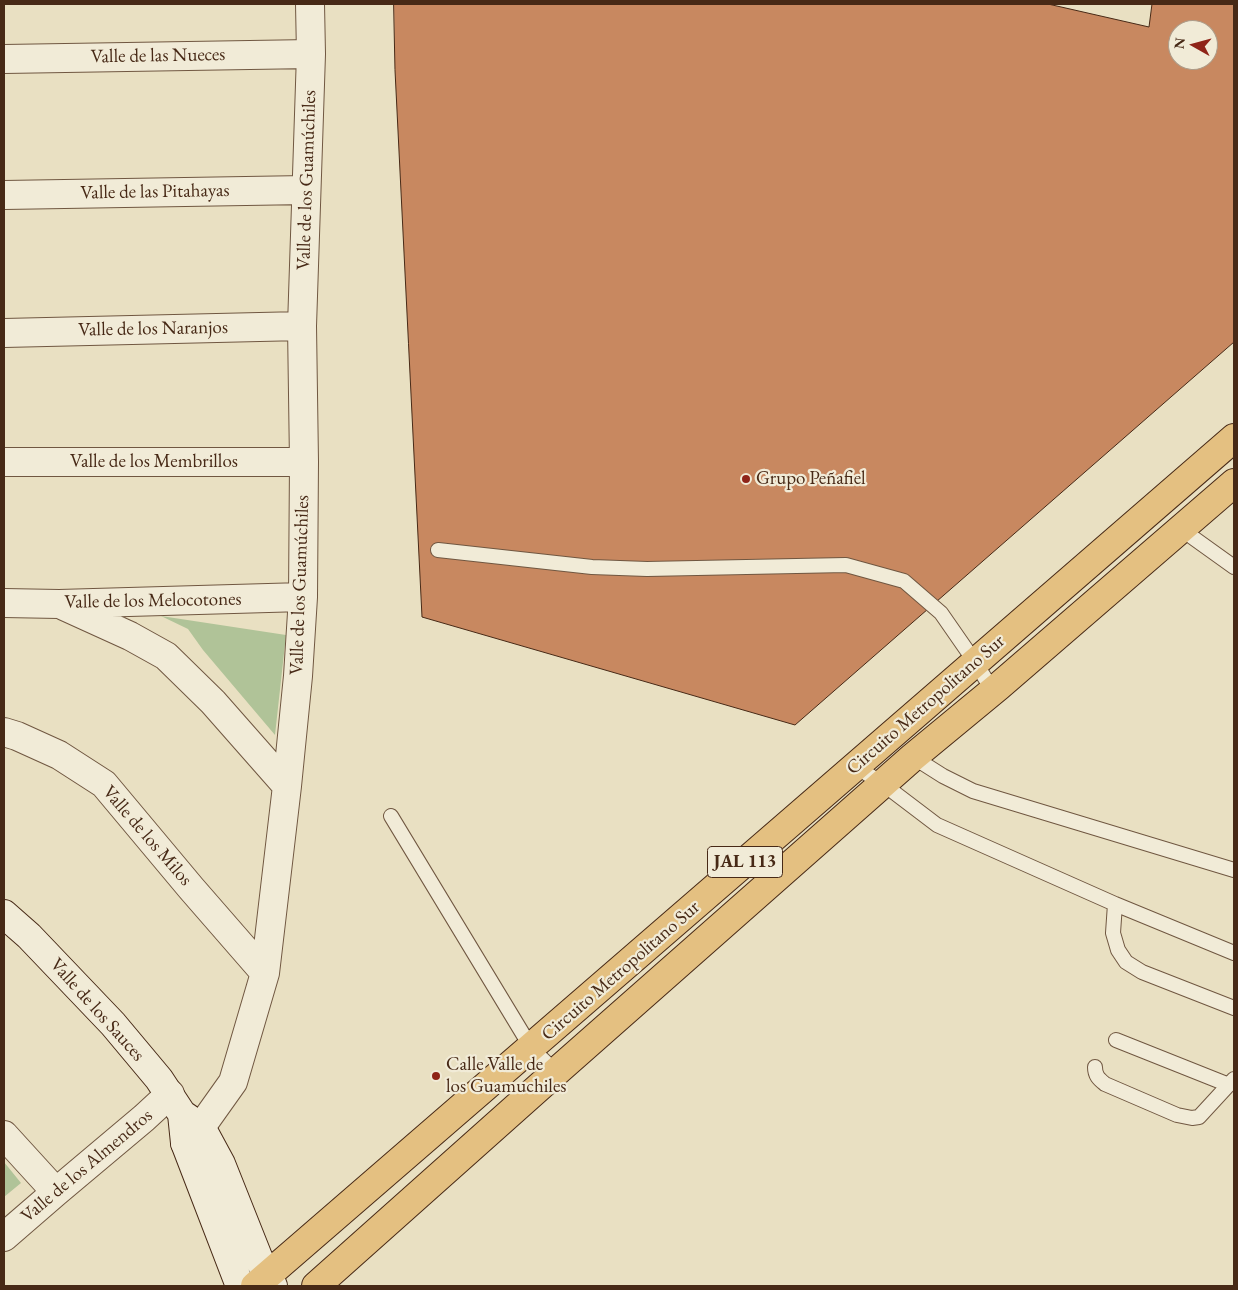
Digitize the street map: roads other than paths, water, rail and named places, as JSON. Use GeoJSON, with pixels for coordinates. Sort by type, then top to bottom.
{"type":"FeatureCollection","features":[{"type":"Feature","properties":{"kind":"main road","name":"Circuito Metropolitano Sur"},"geometry":{"type":"LineString","coordinates":[[265,1283],[855,766],[1234,438]]}},
{"type":"Feature","properties":{"kind":"main road","name":"Circuito Metropolitano Sur"},"geometry":{"type":"LineString","coordinates":[[316,1286],[913,757],[993,691],[1234,483]]}},
{"type":"Feature","properties":{"kind":"street","name":"Valle de los Guamúchiles"},"geometry":{"type":"LineString","coordinates":[[184,1120],[233,1082],[265,973],[287,786],[298,676],[303,597],[302,326],[311,54],[310,4]]}},
{"type":"Feature","properties":{"kind":"street","name":"Valle de las Nueces"},"geometry":{"type":"LineString","coordinates":[[4,59],[311,54]]}},
{"type":"Feature","properties":{"kind":"street","name":"Valle de las Pitahayas"},"geometry":{"type":"LineString","coordinates":[[4,195],[306,190]]}},
{"type":"Feature","properties":{"kind":"street","name":"Valle de los Naranjos"},"geometry":{"type":"LineString","coordinates":[[4,333],[302,326]]}},
{"type":"Feature","properties":{"kind":"street","name":"Valle de los Membrillos"},"geometry":{"type":"LineString","coordinates":[[4,462],[304,462]]}},
{"type":"Feature","properties":{"kind":"street","name":"Valle de los Melocotones"},"geometry":{"type":"LineString","coordinates":[[4,603],[59,604],[303,597]]}},
{"type":"Feature","properties":{"kind":"street"},"geometry":{"type":"LineString","coordinates":[[59,604],[130,636],[166,656],[213,702],[287,786]]}},
{"type":"Feature","properties":{"kind":"street","name":"Valle de los Milos"},"geometry":{"type":"LineString","coordinates":[[4,732],[59,755],[104,784],[265,973]]}},
{"type":"Feature","properties":{"kind":"street","name":"Valle de los Sauces"},"geometry":{"type":"LineString","coordinates":[[4,914],[29,936],[113,1024],[184,1120],[221,1164],[258,1257],[265,1283]]}},
{"type":"Feature","properties":{"kind":"street","name":"Valle de los Almendros"},"geometry":{"type":"LineString","coordinates":[[4,1237],[144,1118],[184,1120]]}},
{"type":"Feature","properties":{"kind":"street","name":"Valle de los Sauces"},"geometry":{"type":"LineString","coordinates":[[184,1120],[240,1286]]}},
{"type":"Feature","properties":{"kind":"street"},"geometry":{"type":"LineString","coordinates":[[4,1135],[56,1192]]}},
{"type":"Feature","properties":{"kind":"lane"},"geometry":{"type":"LineString","coordinates":[[1181,529],[1234,567]]}},
{"type":"Feature","properties":{"kind":"lane"},"geometry":{"type":"LineString","coordinates":[[438,550],[592,567],[629,569],[846,565],[904,581],[941,613],[993,691]]}},
{"type":"Feature","properties":{"kind":"lane"},"geometry":{"type":"LineString","coordinates":[[913,757],[972,791],[1234,870]]}},
{"type":"Feature","properties":{"kind":"lane"},"geometry":{"type":"LineString","coordinates":[[855,766],[883,784],[937,825],[1115,904],[1234,953]]}},
{"type":"Feature","properties":{"kind":"lane"},"geometry":{"type":"LineString","coordinates":[[391,816],[532,1049],[556,1072]]}},
{"type":"Feature","properties":{"kind":"lane"},"geometry":{"type":"LineString","coordinates":[[1115,904],[1113,933],[1118,950],[1126,962],[1142,972],[1234,1008]]}},
{"type":"Feature","properties":{"kind":"lane"},"geometry":{"type":"LineString","coordinates":[[1095,1067],[1095,1074],[1105,1084],[1176,1115],[1192,1118],[1200,1117],[1232,1082],[1116,1040]]}},
{"type":"Feature","properties":{"kind":"place","name":"Grupo Peñafiel"},"geometry":{"type":"Point","coordinates":[746,479]}},
{"type":"Feature","properties":{"kind":"place","name":"Calle Valle de los Guamuchiles"},"geometry":{"type":"Point","coordinates":[436,1076]}}]}
